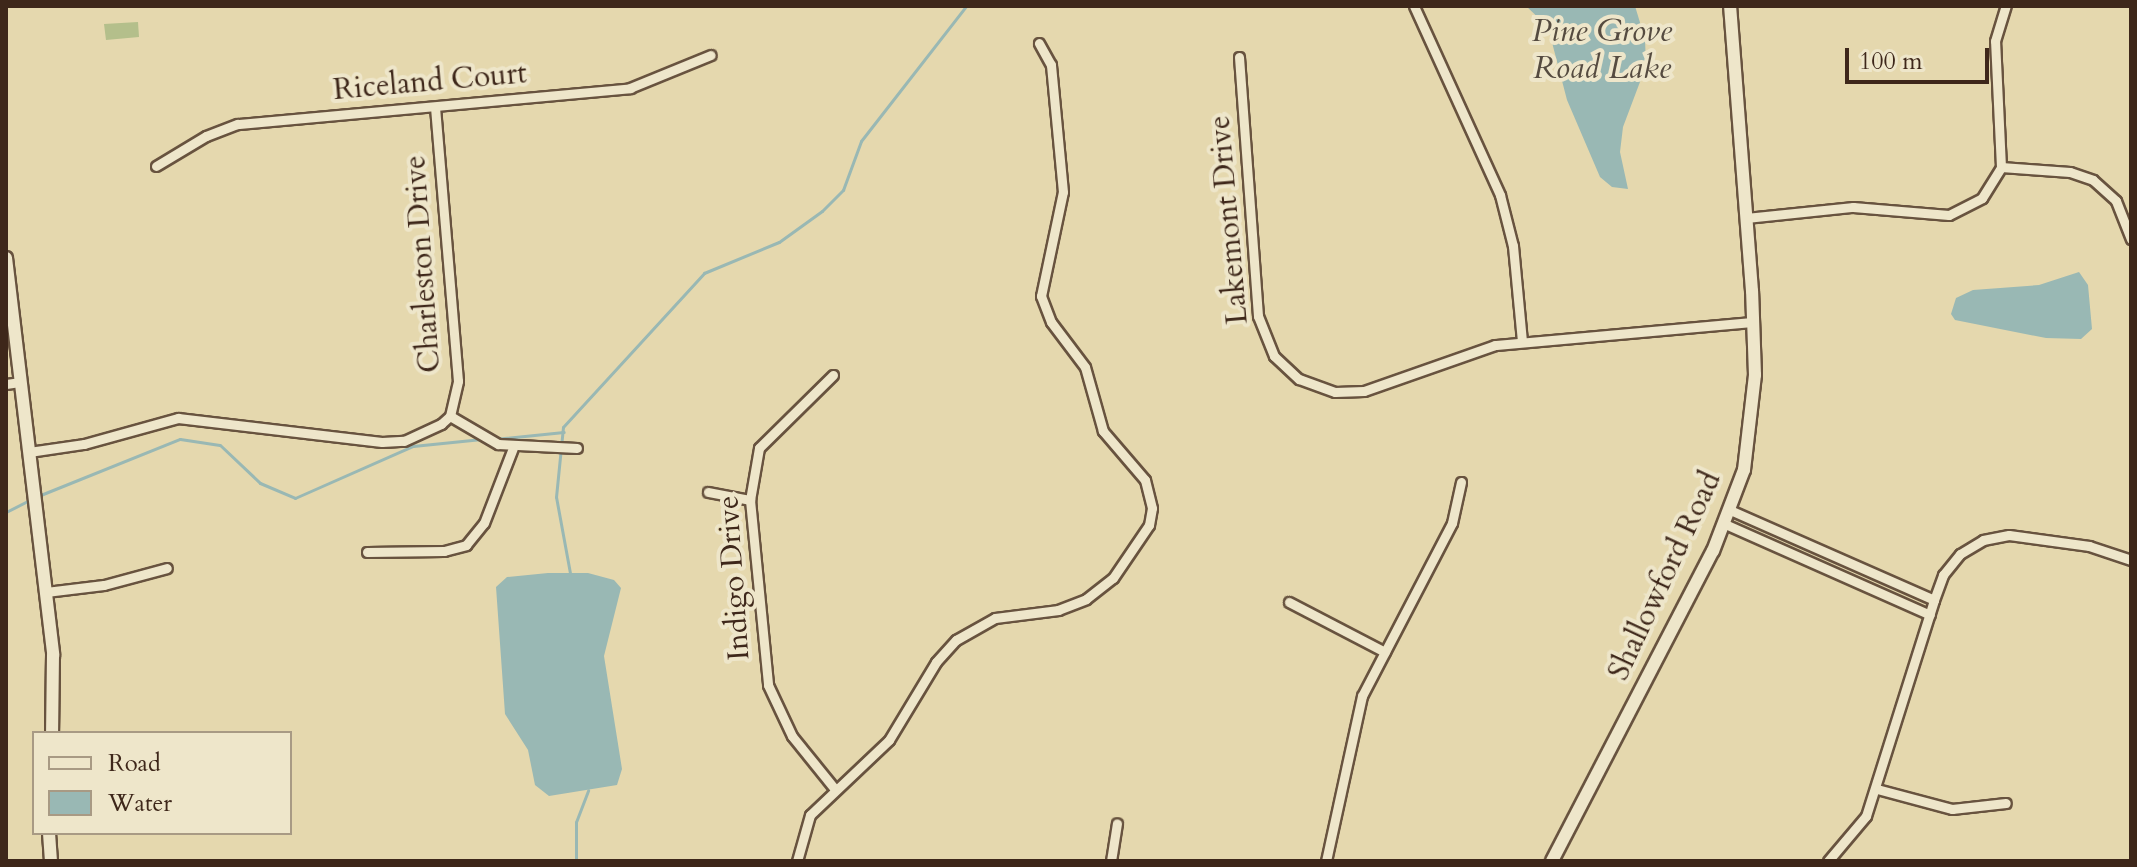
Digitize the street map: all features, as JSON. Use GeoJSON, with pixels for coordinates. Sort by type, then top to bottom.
{"type":"FeatureCollection","features":[{"type":"Feature","properties":{"kind":"street"},"geometry":{"type":"LineString","coordinates":[[1414,6],[1500,195],[1513,246],[1522,342]]}},
{"type":"Feature","properties":{"kind":"street","name":"Shallowford Road"},"geometry":{"type":"LineString","coordinates":[[1552,861],[1725,524],[1751,430],[1753,322],[1730,6]]}},
{"type":"Feature","properties":{"kind":"street"},"geometry":{"type":"LineString","coordinates":[[1746,218],[1853,207],[1949,215],[1982,198],[2001,167],[1995,41],[2006,6]]}},
{"type":"Feature","properties":{"kind":"street"},"geometry":{"type":"LineString","coordinates":[[797,861],[810,815],[834,788],[889,740],[936,662],[956,640],[995,618],[1058,610],[1086,599],[1113,578],[1151,516],[1145,480],[1103,431],[1085,367],[1051,322],[1041,296],[1063,192],[1051,65],[1039,43]]}},
{"type":"Feature","properties":{"kind":"street","name":"Riceland Court"},"geometry":{"type":"LineString","coordinates":[[156,166],[206,136],[238,124],[630,88],[711,55]]}},
{"type":"Feature","properties":{"kind":"street","name":"Lakemont Drive"},"geometry":{"type":"LineString","coordinates":[[1239,57],[1258,316],[1267,344],[1283,366],[1315,387],[1355,392],[1474,350],[1522,342],[1753,322]]}},
{"type":"Feature","properties":{"kind":"street","name":"Charleston Drive"},"geometry":{"type":"LineString","coordinates":[[29,452],[84,444],[178,418],[404,441],[450,416],[458,381],[456,338],[435,107]]}},
{"type":"Feature","properties":{"kind":"street"},"geometry":{"type":"LineString","coordinates":[[2001,167],[2070,172],[2093,180],[2116,201],[2131,239]]}},
{"type":"Feature","properties":{"kind":"street"},"geometry":{"type":"LineString","coordinates":[[6,258],[53,655],[52,731]]}},
{"type":"Feature","properties":{"kind":"street","name":"Indigo Drive"},"geometry":{"type":"LineString","coordinates":[[833,375],[759,448],[750,500],[768,685],[792,736],[834,788]]}},
{"type":"Feature","properties":{"kind":"street"},"geometry":{"type":"LineString","coordinates":[[6,384],[21,382]]}},
{"type":"Feature","properties":{"kind":"street"},"geometry":{"type":"LineString","coordinates":[[450,416],[513,448],[577,448]]}},
{"type":"Feature","properties":{"kind":"street"},"geometry":{"type":"LineString","coordinates":[[367,552],[444,551],[466,545],[484,523],[513,448]]}},
{"type":"Feature","properties":{"kind":"street"},"geometry":{"type":"LineString","coordinates":[[1326,861],[1352,727],[1385,652],[1452,523],[1461,482]]}},
{"type":"Feature","properties":{"kind":"street"},"geometry":{"type":"LineString","coordinates":[[708,492],[750,500]]}},
{"type":"Feature","properties":{"kind":"street"},"geometry":{"type":"LineString","coordinates":[[1730,510],[1934,600]]}},
{"type":"Feature","properties":{"kind":"street"},"geometry":{"type":"LineString","coordinates":[[1725,524],[1930,615]]}},
{"type":"Feature","properties":{"kind":"street"},"geometry":{"type":"LineString","coordinates":[[1828,861],[1850,840],[1877,789],[1934,600],[1943,575],[1960,554],[1995,536],[2089,546],[2131,560]]}},
{"type":"Feature","properties":{"kind":"street"},"geometry":{"type":"LineString","coordinates":[[46,592],[104,585],[167,568]]}},
{"type":"Feature","properties":{"kind":"street"},"geometry":{"type":"LineString","coordinates":[[1289,602],[1385,652]]}},
{"type":"Feature","properties":{"kind":"street"},"geometry":{"type":"LineString","coordinates":[[1877,789],[1952,809],[2006,803]]}},
{"type":"Feature","properties":{"kind":"street"},"geometry":{"type":"LineString","coordinates":[[1111,861],[1117,823]]}},
{"type":"Feature","properties":{"kind":"street"},"geometry":{"type":"LineString","coordinates":[[49,835],[51,861]]}},
{"type":"Feature","properties":{"kind":"green space"},"geometry":{"type":"Polygon","coordinates":[[[138,22],[139,37],[106,40],[104,24],[138,22]]]}},
{"type":"Feature","properties":{"kind":"water","name":"Pine Grove Road Lake"},"geometry":{"type":"Polygon","coordinates":[[[1526,6],[1635,6],[1645,39],[1646,66],[1623,127],[1620,152],[1628,189],[1612,187],[1600,177],[1567,100],[1548,27],[1526,6]]]}},
{"type":"Feature","properties":{"kind":"water"},"geometry":{"type":"Polygon","coordinates":[[[2079,272],[2088,285],[2092,329],[2081,339],[2046,338],[1955,320],[1951,314],[1956,298],[1973,290],[2039,285],[2079,272]]]}},
{"type":"Feature","properties":{"kind":"water"},"geometry":{"type":"Polygon","coordinates":[[[588,573],[614,580],[621,588],[604,656],[622,769],[617,785],[549,796],[535,785],[528,750],[505,714],[496,587],[507,577],[588,573]]]}},
{"type":"Feature","properties":{"kind":"waterway"},"geometry":{"type":"LineString","coordinates":[[570,573],[556,497],[563,427],[704,273],[779,242],[822,211],[843,190],[861,141],[966,6]]}},
{"type":"Feature","properties":{"kind":"waterway"},"geometry":{"type":"LineString","coordinates":[[494,439],[564,432]]}},
{"type":"Feature","properties":{"kind":"waterway"},"geometry":{"type":"LineString","coordinates":[[38,496],[180,439],[220,445],[260,483],[295,498],[413,446],[482,439]]}},
{"type":"Feature","properties":{"kind":"waterway"},"geometry":{"type":"LineString","coordinates":[[6,512],[31,499]]}},
{"type":"Feature","properties":{"kind":"waterway"},"geometry":{"type":"LineString","coordinates":[[576,861],[576,822],[588,790]]}}]}
